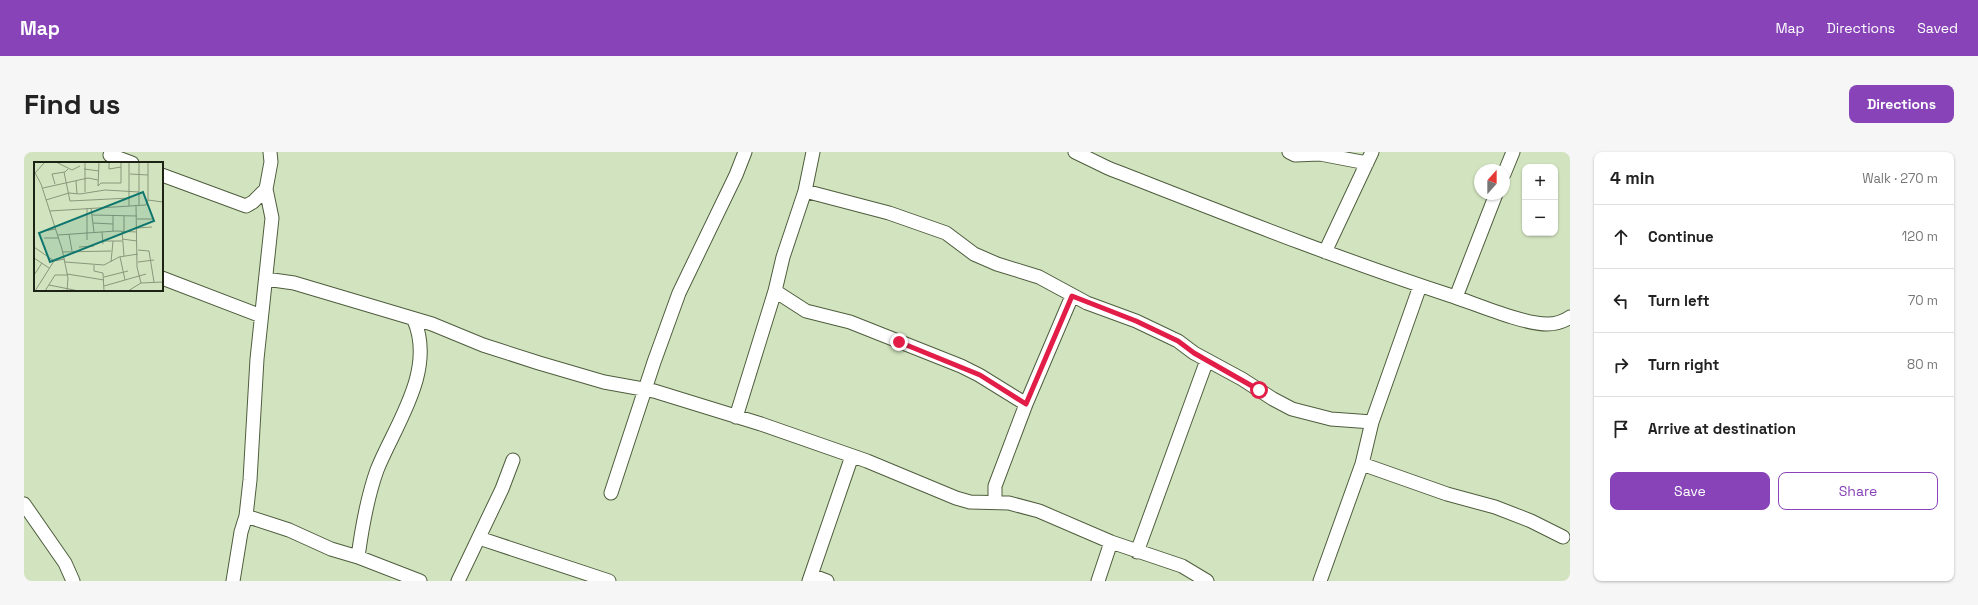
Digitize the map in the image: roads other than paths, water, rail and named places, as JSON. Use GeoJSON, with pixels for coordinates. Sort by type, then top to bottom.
{"type":"FeatureCollection","features":[{"type":"Feature","properties":{"kind":"street"},"geometry":{"type":"LineString","coordinates":[[233,581],[241,532],[246,516],[250,480],[261,316],[272,218],[266,189],[271,162],[270,152]]}},
{"type":"Feature","properties":{"kind":"street"},"geometry":{"type":"LineString","coordinates":[[611,493],[679,293],[736,175],[745,152]]}},
{"type":"Feature","properties":{"kind":"street"},"geometry":{"type":"LineString","coordinates":[[736,417],[775,291],[783,257],[805,191],[813,152]]}},
{"type":"Feature","properties":{"kind":"street"},"geometry":{"type":"LineString","coordinates":[[1075,152],[1108,168],[1325,252],[1420,286],[1520,318],[1547,324],[1564,322],[1570,317]]}},
{"type":"Feature","properties":{"kind":"street"},"geometry":{"type":"LineString","coordinates":[[1289,152],[1295,155],[1320,154],[1370,157],[1325,252]]}},
{"type":"Feature","properties":{"kind":"street"},"geometry":{"type":"LineString","coordinates":[[1508,164],[1513,152]]}},
{"type":"Feature","properties":{"kind":"street"},"geometry":{"type":"LineString","coordinates":[[110,155],[129,162]]}},
{"type":"Feature","properties":{"kind":"street"},"geometry":{"type":"LineString","coordinates":[[163,175],[246,206],[253,202],[266,189]]}},
{"type":"Feature","properties":{"kind":"street"},"geometry":{"type":"LineString","coordinates":[[805,191],[889,213],[941,231],[957,240],[974,254],[997,264],[1039,278],[1072,296],[1160,332],[1242,379],[1273,400],[1292,409],[1331,419],[1372,422]]}},
{"type":"Feature","properties":{"kind":"street"},"geometry":{"type":"LineString","coordinates":[[1456,297],[1494,200]]}},
{"type":"Feature","properties":{"kind":"street"},"geometry":{"type":"LineString","coordinates":[[163,278],[261,316]]}},
{"type":"Feature","properties":{"kind":"street"},"geometry":{"type":"LineString","coordinates":[[266,279],[294,283],[414,320],[432,324],[483,345],[539,363],[604,382],[646,389],[793,434],[956,498],[970,502],[1009,503],[1039,511],[1110,542],[1182,566],[1207,581]]}},
{"type":"Feature","properties":{"kind":"street"},"geometry":{"type":"LineString","coordinates":[[1323,580],[1362,464],[1372,422],[1420,286]]}},
{"type":"Feature","properties":{"kind":"street"},"geometry":{"type":"LineString","coordinates":[[775,291],[806,311],[850,322],[961,366],[980,375],[1026,404]]}},
{"type":"Feature","properties":{"kind":"street"},"geometry":{"type":"LineString","coordinates":[[995,502],[995,486],[1026,404],[1072,296]]}},
{"type":"Feature","properties":{"kind":"street"},"geometry":{"type":"LineString","coordinates":[[358,557],[370,493],[378,469],[409,404],[415,380],[420,353],[420,334],[414,320]]}},
{"type":"Feature","properties":{"kind":"street"},"geometry":{"type":"LineString","coordinates":[[1137,552],[1207,360]]}},
{"type":"Feature","properties":{"kind":"street"},"geometry":{"type":"LineString","coordinates":[[827,581],[810,578],[852,456]]}},
{"type":"Feature","properties":{"kind":"street"},"geometry":{"type":"LineString","coordinates":[[458,581],[502,489],[513,460]]}},
{"type":"Feature","properties":{"kind":"street"},"geometry":{"type":"LineString","coordinates":[[1362,464],[1447,494],[1495,507],[1531,521],[1563,537]]}},
{"type":"Feature","properties":{"kind":"street"},"geometry":{"type":"LineString","coordinates":[[24,504],[65,563],[73,581]]}},
{"type":"Feature","properties":{"kind":"street"},"geometry":{"type":"LineString","coordinates":[[246,516],[290,530],[331,549],[358,557],[420,581]]}},
{"type":"Feature","properties":{"kind":"street"},"geometry":{"type":"LineString","coordinates":[[479,538],[609,581]]}},
{"type":"Feature","properties":{"kind":"street"},"geometry":{"type":"LineString","coordinates":[[1098,581],[1110,542]]}}]}
